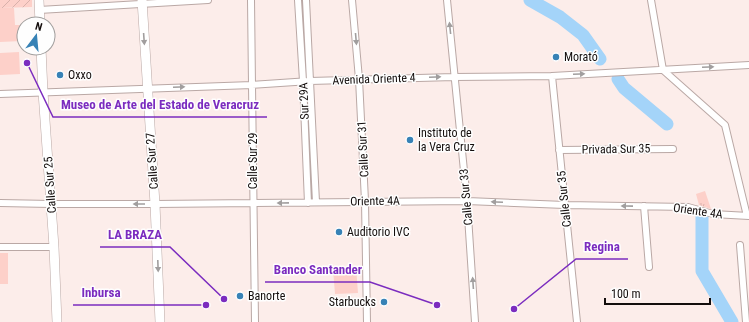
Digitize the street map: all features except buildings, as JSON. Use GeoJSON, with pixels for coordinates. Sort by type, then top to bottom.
{"type":"FeatureCollection","features":[{"type":"Feature","properties":{"kind":"street"},"geometry":{"type":"LineString","coordinates":[[38,0],[39,16]]}},
{"type":"Feature","properties":{"kind":"street"},"geometry":{"type":"LineString","coordinates":[[39,10],[142,2],[208,0]]}},
{"type":"Feature","properties":{"kind":"street","name":"Calle Sur 29"},"geometry":{"type":"LineString","coordinates":[[251,0],[254,322]]}},
{"type":"Feature","properties":{"kind":"street","name":"Sur 29A"},"geometry":{"type":"LineString","coordinates":[[298,0],[307,81],[316,202]]}},
{"type":"Feature","properties":{"kind":"street","name":"Sur 29A"},"geometry":{"type":"LineString","coordinates":[[306,0],[308,203]]}},
{"type":"Feature","properties":{"kind":"street","name":"Calle Sur 31"},"geometry":{"type":"LineString","coordinates":[[352,0],[359,79],[365,201],[367,322]]}},
{"type":"Feature","properties":{"kind":"street","name":"Calle Sur 33"},"geometry":{"type":"LineString","coordinates":[[447,0],[467,201],[475,322]]}},
{"type":"Feature","properties":{"kind":"street"},"geometry":{"type":"LineString","coordinates":[[651,0],[663,70],[725,125],[748,216]]}},
{"type":"Feature","properties":{"kind":"street","name":"Calle Sur 27"},"geometry":{"type":"LineString","coordinates":[[142,2],[155,204],[160,322]]}},
{"type":"Feature","properties":{"kind":"street","name":"Calle Sur 25"},"geometry":{"type":"LineString","coordinates":[[41,56],[54,247],[57,322]]}},
{"type":"Feature","properties":{"kind":"street","name":"Avenida Oriente 4"},"geometry":{"type":"LineString","coordinates":[[0,94],[252,85],[359,79],[552,76],[749,65]]}},
{"type":"Feature","properties":{"kind":"street","name":"Calle Sur 35"},"geometry":{"type":"LineString","coordinates":[[552,76],[577,322]]}},
{"type":"Feature","properties":{"kind":"street","name":"Privada Sur 35"},"geometry":{"type":"LineString","coordinates":[[559,150],[673,149]]}},
{"type":"Feature","properties":{"kind":"street","name":"Oriente 4A"},"geometry":{"type":"LineString","coordinates":[[0,203],[155,204],[467,201],[565,205],[688,207],[713,214],[748,216]]}},
{"type":"Feature","properties":{"kind":"street"},"geometry":{"type":"LineString","coordinates":[[644,206],[649,267]]}},
{"type":"Feature","properties":{"kind":"street"},"geometry":{"type":"LineString","coordinates":[[740,245],[746,322]]}},
{"type":"Feature","properties":{"kind":"street"},"geometry":{"type":"LineString","coordinates":[[0,247],[54,247]]}},
{"type":"Feature","properties":{"kind":"green space"},"geometry":{"type":"Polygon","coordinates":[[[0,0],[32,0],[32,7],[0,8],[0,0]]]}},
{"type":"Feature","properties":{"kind":"green space"},"geometry":{"type":"Polygon","coordinates":[[[0,8],[14,8],[16,41],[0,42],[0,8]]]}},
{"type":"Feature","properties":{"kind":"green space"},"geometry":{"type":"Polygon","coordinates":[[[16,52],[16,56],[19,56],[20,74],[0,75],[0,53],[16,52]]]}},
{"type":"Feature","properties":{"kind":"green space"},"geometry":{"type":"Polygon","coordinates":[[[705,191],[711,209],[699,205],[696,194],[705,191]]]}},
{"type":"Feature","properties":{"kind":"green space"},"geometry":{"type":"Polygon","coordinates":[[[0,253],[8,253],[8,284],[0,284],[0,253]]]}},
{"type":"Feature","properties":{"kind":"green space"},"geometry":{"type":"Polygon","coordinates":[[[356,267],[358,293],[335,294],[333,269],[356,267]]]}},
{"type":"Feature","properties":{"kind":"waterway"},"geometry":{"type":"LineString","coordinates":[[530,0],[560,17],[583,35],[600,59]]}},
{"type":"Feature","properties":{"kind":"waterway"},"geometry":{"type":"LineString","coordinates":[[618,79],[624,88],[667,124]]}},
{"type":"Feature","properties":{"kind":"waterway"},"geometry":{"type":"LineString","coordinates":[[702,215],[702,271],[732,322]]}},
{"type":"Feature","properties":{"kind":"place","name":"Morató"},"geometry":{"type":"Point","coordinates":[556,57]}},
{"type":"Feature","properties":{"kind":"place","name":"Museo de Arte del Estado de Veracruz"},"geometry":{"type":"Point","coordinates":[27,63]}},
{"type":"Feature","properties":{"kind":"place","name":"Oxxo"},"geometry":{"type":"Point","coordinates":[60,75]}},
{"type":"Feature","properties":{"kind":"place","name":"Instituto de la Vera Cruz"},"geometry":{"type":"Point","coordinates":[410,140]}},
{"type":"Feature","properties":{"kind":"place","name":"Auditorio IVC"},"geometry":{"type":"Point","coordinates":[339,232]}},
{"type":"Feature","properties":{"kind":"place","name":"Banorte"},"geometry":{"type":"Point","coordinates":[240,296]}},
{"type":"Feature","properties":{"kind":"place","name":"LA BRAZA"},"geometry":{"type":"Point","coordinates":[224,299]}},
{"type":"Feature","properties":{"kind":"place","name":"Starbucks"},"geometry":{"type":"Point","coordinates":[384,302]}},
{"type":"Feature","properties":{"kind":"place","name":"Inbursa"},"geometry":{"type":"Point","coordinates":[206,305]}},
{"type":"Feature","properties":{"kind":"place","name":"Banco Santander"},"geometry":{"type":"Point","coordinates":[437,305]}},
{"type":"Feature","properties":{"kind":"place","name":"Regina"},"geometry":{"type":"Point","coordinates":[514,309]}}]}
